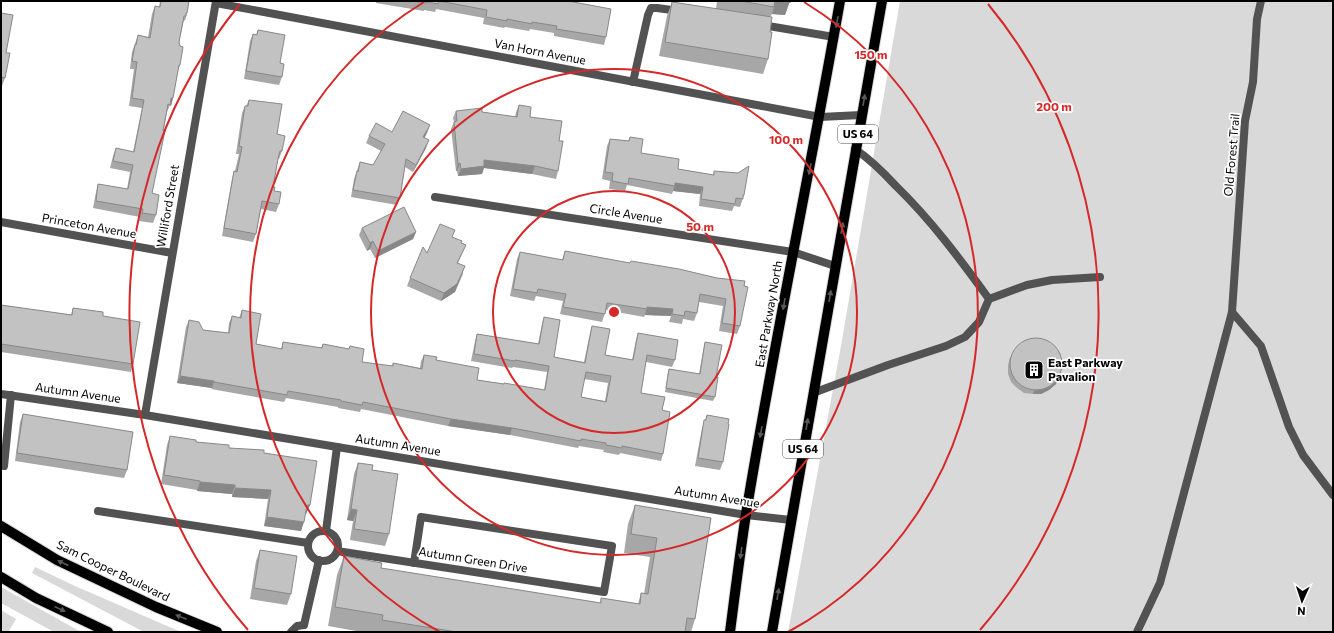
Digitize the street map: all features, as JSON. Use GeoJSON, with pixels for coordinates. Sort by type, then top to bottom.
{"type":"FeatureCollection","features":[{"type":"Feature","properties":{"kind":"main road","name":"East Parkway North"},"geometry":{"type":"LineString","coordinates":[[730,632],[746,515],[840,1]]}},
{"type":"Feature","properties":{"kind":"main road","name":"US 64"},"geometry":{"type":"LineString","coordinates":[[772,632],[882,1]]}},
{"type":"Feature","properties":{"kind":"main road","name":"Sam Cooper Boulevard"},"geometry":{"type":"LineString","coordinates":[[1,526],[57,560],[156,606],[217,632]]}},
{"type":"Feature","properties":{"kind":"main road"},"geometry":{"type":"LineString","coordinates":[[1,577],[36,598],[108,632]]}},
{"type":"Feature","properties":{"kind":"main road"},"geometry":{"type":"LineString","coordinates":[[723,632],[733,609]]}},
{"type":"Feature","properties":{"kind":"street","name":"Old Forest Trail"},"geometry":{"type":"LineString","coordinates":[[1137,632],[1160,583],[1232,312],[1245,121],[1252,82],[1257,19],[1261,1]]}},
{"type":"Feature","properties":{"kind":"street","name":"Van Horn Avenue"},"geometry":{"type":"LineString","coordinates":[[216,2],[820,117],[862,115]]}},
{"type":"Feature","properties":{"kind":"street","name":"Williford Street"},"geometry":{"type":"LineString","coordinates":[[144,415],[216,2]]}},
{"type":"Feature","properties":{"kind":"street"},"geometry":{"type":"LineString","coordinates":[[633,82],[648,15],[652,8],[689,13]]}},
{"type":"Feature","properties":{"kind":"street"},"geometry":{"type":"LineString","coordinates":[[750,23],[834,37]]}},
{"type":"Feature","properties":{"kind":"street"},"geometry":{"type":"LineString","coordinates":[[855,150],[870,160],[916,205],[960,259],[989,299]]}},
{"type":"Feature","properties":{"kind":"street","name":"Circle Avenue"},"geometry":{"type":"LineString","coordinates":[[435,197],[793,252],[835,266]]}},
{"type":"Feature","properties":{"kind":"street","name":"Princeton Avenue"},"geometry":{"type":"LineString","coordinates":[[1,222],[172,253]]}},
{"type":"Feature","properties":{"kind":"street"},"geometry":{"type":"LineString","coordinates":[[813,393],[888,365],[946,346],[965,337],[979,322],[989,299],[1026,285],[1052,280],[1100,277]]}},
{"type":"Feature","properties":{"kind":"street"},"geometry":{"type":"LineString","coordinates":[[1232,312],[1261,346],[1289,427],[1303,455],[1333,495]]}},
{"type":"Feature","properties":{"kind":"street","name":"Autumn Avenue"},"geometry":{"type":"LineString","coordinates":[[1,394],[144,415],[746,515],[791,520]]}},
{"type":"Feature","properties":{"kind":"street"},"geometry":{"type":"LineString","coordinates":[[4,466],[11,396]]}},
{"type":"Feature","properties":{"kind":"street"},"geometry":{"type":"LineString","coordinates":[[326,531],[337,447]]}},
{"type":"Feature","properties":{"kind":"street"},"geometry":{"type":"LineString","coordinates":[[98,511],[308,543]]}},
{"type":"Feature","properties":{"kind":"street","name":"Autumn Green Drive"},"geometry":{"type":"LineString","coordinates":[[337,551],[414,563],[604,592],[612,546],[421,517],[414,563]]}},
{"type":"Feature","properties":{"kind":"street"},"geometry":{"type":"LineString","coordinates":[[318,531],[326,531],[336,537],[338,542],[337,551],[331,559],[319,560],[313,557],[310,553],[308,543],[313,534],[318,531]]}},
{"type":"Feature","properties":{"kind":"street"},"geometry":{"type":"LineString","coordinates":[[309,632],[304,624],[319,560]]}},
{"type":"Feature","properties":{"kind":"street"},"geometry":{"type":"LineString","coordinates":[[291,632],[297,626],[304,624]]}},
{"type":"Feature","properties":{"kind":"shaded area"},"geometry":{"type":"Polygon","coordinates":[[[900,1],[1333,1],[1333,632],[788,632],[841,346],[900,1]]]}},
{"type":"Feature","properties":{"kind":"shaded area"},"geometry":{"type":"Polygon","coordinates":[[[35,567],[181,632],[144,632],[32,573],[35,567]]]}},
{"type":"Feature","properties":{"kind":"shaded area"},"geometry":{"type":"Polygon","coordinates":[[[1,587],[81,632],[54,632],[1,603],[1,587]]]}},
{"type":"Feature","properties":{"kind":"shaded area"},"geometry":{"type":"Polygon","coordinates":[[[1,610],[16,619],[9,631],[1,631],[1,610]]]}},
{"type":"Feature","properties":{"kind":"building"},"geometry":{"type":"Polygon","coordinates":[[[161,1],[189,1],[186,16],[184,16],[179,42],[180,46],[183,47],[180,65],[173,98],[171,98],[170,105],[168,104],[163,131],[165,131],[152,193],[159,195],[156,215],[142,213],[143,209],[96,201],[98,184],[128,189],[133,165],[113,161],[116,148],[134,152],[144,100],[132,98],[137,62],[132,61],[138,35],[150,38],[155,6],[160,7],[161,1]]]}},
{"type":"Feature","properties":{"kind":"building"},"geometry":{"type":"Polygon","coordinates":[[[413,1],[439,1],[438,4],[413,1]]]}},
{"type":"Feature","properties":{"kind":"building"},"geometry":{"type":"Polygon","coordinates":[[[439,1],[568,1],[611,9],[606,37],[556,29],[557,26],[532,22],[532,24],[507,19],[507,21],[486,17],[487,10],[439,1]]]}},
{"type":"Feature","properties":{"kind":"building"},"geometry":{"type":"Polygon","coordinates":[[[741,1],[775,1],[774,7],[741,1]]]}},
{"type":"Feature","properties":{"kind":"building"},"geometry":{"type":"Polygon","coordinates":[[[672,2],[772,17],[770,32],[772,32],[768,59],[665,42],[672,2]]]}},
{"type":"Feature","properties":{"kind":"building"},"geometry":{"type":"Polygon","coordinates":[[[1,13],[13,15],[6,53],[10,53],[5,78],[1,77],[1,13]]]}},
{"type":"Feature","properties":{"kind":"building"},"geometry":{"type":"Polygon","coordinates":[[[258,30],[285,35],[280,63],[284,64],[282,77],[246,71],[253,34],[257,35],[258,30]]]}},
{"type":"Feature","properties":{"kind":"building"},"geometry":{"type":"Polygon","coordinates":[[[249,100],[282,104],[277,134],[285,136],[282,151],[280,151],[278,159],[273,187],[275,187],[274,191],[281,192],[279,204],[262,201],[256,234],[224,228],[234,171],[237,172],[242,147],[239,146],[245,106],[248,106],[249,100]]]}},
{"type":"Feature","properties":{"kind":"building"},"geometry":{"type":"Polygon","coordinates":[[[519,105],[531,107],[530,117],[562,121],[559,141],[563,141],[558,171],[535,166],[484,160],[484,166],[461,169],[460,163],[458,164],[454,122],[457,121],[456,111],[482,108],[482,112],[517,117],[519,105]]]}},
{"type":"Feature","properties":{"kind":"building"},"geometry":{"type":"Polygon","coordinates":[[[403,111],[430,125],[423,137],[429,140],[416,165],[406,159],[400,198],[353,190],[360,162],[373,165],[385,144],[369,136],[376,123],[392,132],[403,111]]]}},
{"type":"Feature","properties":{"kind":"building"},"geometry":{"type":"Polygon","coordinates":[[[630,137],[643,139],[641,153],[679,159],[678,169],[714,175],[714,171],[738,173],[749,166],[743,199],[736,198],[735,204],[701,199],[703,187],[675,183],[675,186],[629,178],[628,184],[612,181],[613,173],[605,172],[610,139],[629,141],[630,137]]]}},
{"type":"Feature","properties":{"kind":"building"},"geometry":{"type":"Polygon","coordinates":[[[404,207],[416,232],[378,251],[373,241],[370,243],[362,228],[404,207]]]}},
{"type":"Feature","properties":{"kind":"building"},"geometry":{"type":"Polygon","coordinates":[[[440,224],[455,230],[452,237],[462,241],[461,243],[466,245],[457,263],[465,266],[457,284],[444,293],[410,278],[423,247],[427,253],[440,224]]]}},
{"type":"Feature","properties":{"kind":"building"},"geometry":{"type":"Polygon","coordinates":[[[565,251],[630,263],[631,261],[679,269],[717,278],[745,281],[744,286],[748,287],[740,326],[722,323],[726,299],[700,294],[697,313],[685,311],[684,316],[672,314],[673,309],[647,307],[647,309],[607,303],[605,314],[563,307],[566,294],[538,289],[537,293],[513,289],[520,252],[563,260],[565,251]]]}},
{"type":"Feature","properties":{"kind":"building"},"geometry":{"type":"Polygon","coordinates":[[[1,305],[72,315],[73,308],[103,312],[103,316],[140,322],[133,364],[1,344],[1,305]]]}},
{"type":"Feature","properties":{"kind":"building"},"geometry":{"type":"Polygon","coordinates":[[[242,310],[261,314],[256,344],[282,349],[283,342],[322,348],[323,344],[349,349],[350,346],[364,349],[362,362],[393,366],[393,363],[422,369],[424,355],[437,357],[436,360],[479,368],[477,380],[545,390],[549,366],[474,354],[477,334],[539,344],[544,317],[560,320],[554,357],[585,363],[592,326],[610,329],[605,355],[633,360],[638,333],[678,340],[675,360],[647,355],[641,393],[665,397],[662,410],[670,412],[663,454],[622,446],[622,448],[606,445],[606,443],[581,439],[581,441],[512,428],[451,419],[363,402],[362,405],[288,391],[287,395],[180,376],[189,320],[199,322],[203,330],[229,333],[232,316],[241,318],[242,310]],[[586,372],[581,397],[606,402],[611,376],[586,372]]]}},
{"type":"Feature","properties":{"kind":"building","name":"East Parkway Pavalion"},"geometry":{"type":"Polygon","coordinates":[[[1031,338],[1041,338],[1055,345],[1062,359],[1062,369],[1055,383],[1041,390],[1031,390],[1021,386],[1014,379],[1010,369],[1010,359],[1014,349],[1021,342],[1031,338]]]}},
{"type":"Feature","properties":{"kind":"building"},"geometry":{"type":"Polygon","coordinates":[[[705,342],[722,345],[716,377],[718,377],[715,397],[666,388],[669,369],[700,374],[705,342]]]}},
{"type":"Feature","properties":{"kind":"building"},"geometry":{"type":"Polygon","coordinates":[[[23,414],[133,432],[127,470],[17,453],[23,414]]]}},
{"type":"Feature","properties":{"kind":"building"},"geometry":{"type":"Polygon","coordinates":[[[707,415],[729,419],[723,462],[698,458],[704,420],[706,420],[707,415]]]}},
{"type":"Feature","properties":{"kind":"building"},"geometry":{"type":"Polygon","coordinates":[[[170,436],[196,440],[196,442],[229,445],[229,448],[264,450],[264,453],[317,461],[310,505],[307,505],[304,522],[267,517],[271,490],[235,488],[235,485],[200,482],[164,475],[170,436]]]}},
{"type":"Feature","properties":{"kind":"building"},"geometry":{"type":"Polygon","coordinates":[[[358,463],[373,465],[372,470],[398,474],[389,534],[354,529],[357,510],[351,509],[358,463]]]}},
{"type":"Feature","properties":{"kind":"building"},"geometry":{"type":"Polygon","coordinates":[[[635,505],[711,518],[695,619],[687,618],[685,632],[457,632],[382,620],[383,615],[335,607],[344,556],[382,563],[381,568],[601,603],[601,598],[640,604],[641,593],[648,594],[657,538],[631,534],[635,505]]]}},
{"type":"Feature","properties":{"kind":"building"},"geometry":{"type":"Polygon","coordinates":[[[260,550],[297,556],[291,594],[254,588],[260,550]]]}},
{"type":"Feature","properties":{"kind":"place","name":"East Parkway Pavalion"},"geometry":{"type":"Point","coordinates":[1034,370]}}]}
